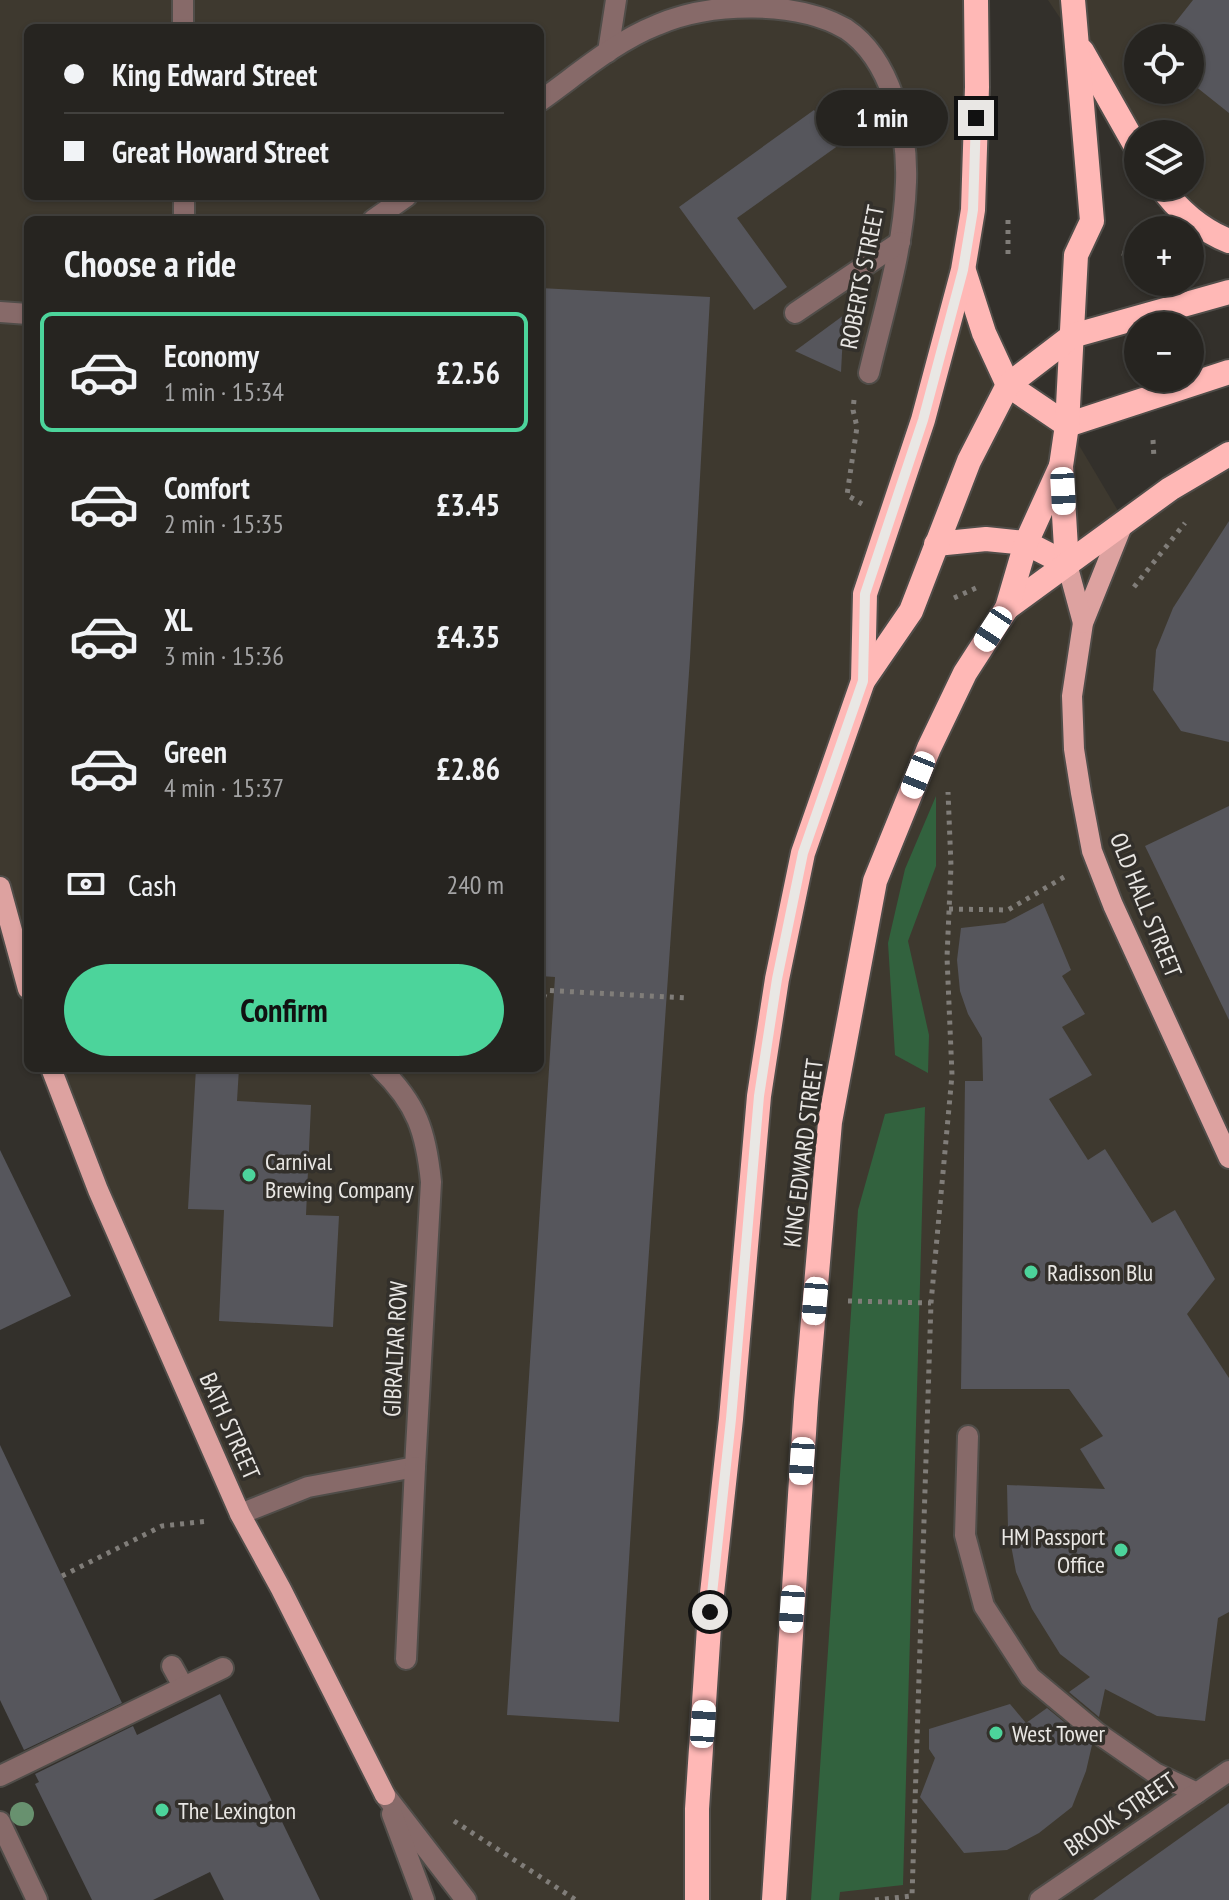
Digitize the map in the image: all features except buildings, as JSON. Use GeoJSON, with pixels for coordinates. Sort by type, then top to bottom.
{"type":"FeatureCollection","features":[{"type":"Feature","properties":{"kind":"highway"},"geometry":{"type":"LineString","coordinates":[[863,681],[865,594],[923,420],[963,270],[973,210],[976,0]]}},
{"type":"Feature","properties":{"kind":"highway"},"geometry":{"type":"LineString","coordinates":[[1067,564],[1061,466],[1067,425],[1076,255],[1092,221],[1073,0]]}},
{"type":"Feature","properties":{"kind":"highway"},"geometry":{"type":"LineString","coordinates":[[1077,42],[1124,125]]}},
{"type":"Feature","properties":{"kind":"highway"},"geometry":{"type":"LineString","coordinates":[[1170,200],[1211,234],[1229,241]]}},
{"type":"Feature","properties":{"kind":"highway"},"geometry":{"type":"LineString","coordinates":[[963,270],[984,333],[1008,385],[1067,425]]}},
{"type":"Feature","properties":{"kind":"highway"},"geometry":{"type":"LineString","coordinates":[[1072,336],[1229,292]]}},
{"type":"Feature","properties":{"kind":"highway","name":"KING EDWARD STREET"},"geometry":{"type":"LineString","coordinates":[[697,1900],[697,1809],[710,1612],[731,1419],[759,1096],[777,979],[803,853],[863,681],[911,611],[969,461],[1008,385],[1072,336]]}},
{"type":"Feature","properties":{"kind":"highway"},"geometry":{"type":"LineString","coordinates":[[1067,425],[1229,372]]}},
{"type":"Feature","properties":{"kind":"highway"},"geometry":{"type":"LineString","coordinates":[[1007,608],[1124,521],[1194,473],[1229,454]]}},
{"type":"Feature","properties":{"kind":"highway","name":"KING EDWARD STREET"},"geometry":{"type":"LineString","coordinates":[[774,1900],[788,1653],[830,1122],[875,881],[929,748],[959,685],[1007,608],[1026,543],[1061,466]]}},
{"type":"Feature","properties":{"kind":"highway"},"geometry":{"type":"LineString","coordinates":[[936,544],[986,539],[1026,543],[1067,564]]}},
{"type":"Feature","properties":{"kind":"main road","name":"OLD HALL STREET"},"geometry":{"type":"LineString","coordinates":[[1124,521],[1083,623],[1072,696],[1074,749],[1092,851],[1113,905],[1229,1158]]}},
{"type":"Feature","properties":{"kind":"main road"},"geometry":{"type":"LineString","coordinates":[[1067,564],[1083,623]]}},
{"type":"Feature","properties":{"kind":"main road"},"geometry":{"type":"LineString","coordinates":[[0,887],[24,974]]}},
{"type":"Feature","properties":{"kind":"main road","name":"BATH STREET"},"geometry":{"type":"LineString","coordinates":[[53,1072],[98,1190],[240,1514],[385,1795]]}},
{"type":"Feature","properties":{"kind":"street"},"geometry":{"type":"LineString","coordinates":[[183,0],[183,24]]}},
{"type":"Feature","properties":{"kind":"street"},"geometry":{"type":"LineString","coordinates":[[608,52],[616,0]]}},
{"type":"Feature","properties":{"kind":"street","name":"ROBERTS STREET"},"geometry":{"type":"LineString","coordinates":[[544,98],[608,52],[655,25],[714,9],[777,7],[816,14],[847,29],[877,61],[889,83],[904,142],[906,181],[900,242],[869,373]]}},
{"type":"Feature","properties":{"kind":"street"},"geometry":{"type":"LineString","coordinates":[[379,216],[401,200]]}},
{"type":"Feature","properties":{"kind":"street"},"geometry":{"type":"LineString","coordinates":[[795,313],[900,242]]}},
{"type":"Feature","properties":{"kind":"street"},"geometry":{"type":"LineString","coordinates":[[0,312],[24,314]]}},
{"type":"Feature","properties":{"kind":"street","name":"GIBRALTAR ROW"},"geometry":{"type":"LineString","coordinates":[[383,1072],[417,1117],[427,1143],[431,1182],[406,1659]]}},
{"type":"Feature","properties":{"kind":"street"},"geometry":{"type":"LineString","coordinates":[[968,1436],[965,1535],[984,1606],[1030,1677],[1108,1740],[1155,1773],[1197,1793]]}},
{"type":"Feature","properties":{"kind":"street"},"geometry":{"type":"LineString","coordinates":[[240,1514],[308,1487],[415,1467]]}},
{"type":"Feature","properties":{"kind":"street"},"geometry":{"type":"LineString","coordinates":[[172,1666],[183,1686]]}},
{"type":"Feature","properties":{"kind":"street"},"geometry":{"type":"LineString","coordinates":[[0,1776],[223,1668]]}},
{"type":"Feature","properties":{"kind":"street","name":"BROOK STREET"},"geometry":{"type":"LineString","coordinates":[[1040,1900],[1229,1771]]}},
{"type":"Feature","properties":{"kind":"street","name":"BATH STREET"},"geometry":{"type":"LineString","coordinates":[[385,1795],[424,1900]]}},
{"type":"Feature","properties":{"kind":"street","name":"BATH STREET"},"geometry":{"type":"LineString","coordinates":[[385,1795],[466,1900]]}},
{"type":"Feature","properties":{"kind":"street"},"geometry":{"type":"LineString","coordinates":[[0,1822],[37,1900]]}},
{"type":"Feature","properties":{"kind":"path"},"geometry":{"type":"LineString","coordinates":[[855,395],[853,410],[857,427],[847,495],[862,505]]}},
{"type":"Feature","properties":{"kind":"path"},"geometry":{"type":"LineString","coordinates":[[1153,440],[1155,468]]}},
{"type":"Feature","properties":{"kind":"path"},"geometry":{"type":"LineString","coordinates":[[1128,600],[1134,585],[1191,515]]}},
{"type":"Feature","properties":{"kind":"path"},"geometry":{"type":"LineString","coordinates":[[954,598],[978,587]]}},
{"type":"Feature","properties":{"kind":"path"},"geometry":{"type":"LineString","coordinates":[[875,1900],[912,1896],[931,1303],[952,1075],[947,957],[951,866],[947,783]]}},
{"type":"Feature","properties":{"kind":"path"},"geometry":{"type":"LineString","coordinates":[[949,909],[1008,910],[1064,877]]}},
{"type":"Feature","properties":{"kind":"path"},"geometry":{"type":"LineString","coordinates":[[544,991],[687,998]]}},
{"type":"Feature","properties":{"kind":"path"},"geometry":{"type":"LineString","coordinates":[[815,1301],[931,1303]]}},
{"type":"Feature","properties":{"kind":"path"},"geometry":{"type":"LineString","coordinates":[[62,1576],[162,1526],[210,1521]]}},
{"type":"Feature","properties":{"kind":"path"},"geometry":{"type":"LineString","coordinates":[[454,1821],[576,1900]]}},
{"type":"Feature","properties":{"kind":"shaded area"},"geometry":{"type":"Polygon","coordinates":[[[0,0],[976,0],[964,270],[1008,385],[1067,425],[1124,521],[1229,454],[1229,1900],[466,1900],[385,1795],[281,1589],[53,1072],[544,1072],[544,216],[24,216],[24,974],[0,887],[0,0]]]}},
{"type":"Feature","properties":{"kind":"shaded area"},"geometry":{"type":"Polygon","coordinates":[[[1048,0],[1229,0],[1229,241],[1204,221],[1204,216],[1198,216],[1178,200],[1204,200],[1204,120],[1129,120],[1048,0]]]}},
{"type":"Feature","properties":{"kind":"green space"},"geometry":{"type":"Polygon","coordinates":[[[936,796],[936,866],[908,941],[929,1035],[928,1073],[895,1055],[888,943],[905,869],[936,796]]]}},
{"type":"Feature","properties":{"kind":"green space"},"geometry":{"type":"Polygon","coordinates":[[[925,1107],[903,1885],[840,1892],[839,1900],[811,1900],[858,1210],[885,1114],[925,1107]]]}},
{"type":"Feature","properties":{"kind":"place","name":"Carnival Brewing Company"},"geometry":{"type":"Point","coordinates":[249,1175]}},
{"type":"Feature","properties":{"kind":"place","name":"Radisson Blu"},"geometry":{"type":"Point","coordinates":[1031,1272]}},
{"type":"Feature","properties":{"kind":"place","name":"HM Passport Office"},"geometry":{"type":"Point","coordinates":[1121,1550]}},
{"type":"Feature","properties":{"kind":"place","name":"West Tower"},"geometry":{"type":"Point","coordinates":[996,1733]}},
{"type":"Feature","properties":{"kind":"place","name":"The Lexington"},"geometry":{"type":"Point","coordinates":[162,1810]}},
{"type":"Feature","properties":{"kind":"route"},"geometry":{"type":"LineString","coordinates":[[710,1612],[731,1419],[759,1096],[777,979],[803,853],[863,681],[865,594],[923,420],[963,270],[973,210],[976,118]]}}]}
